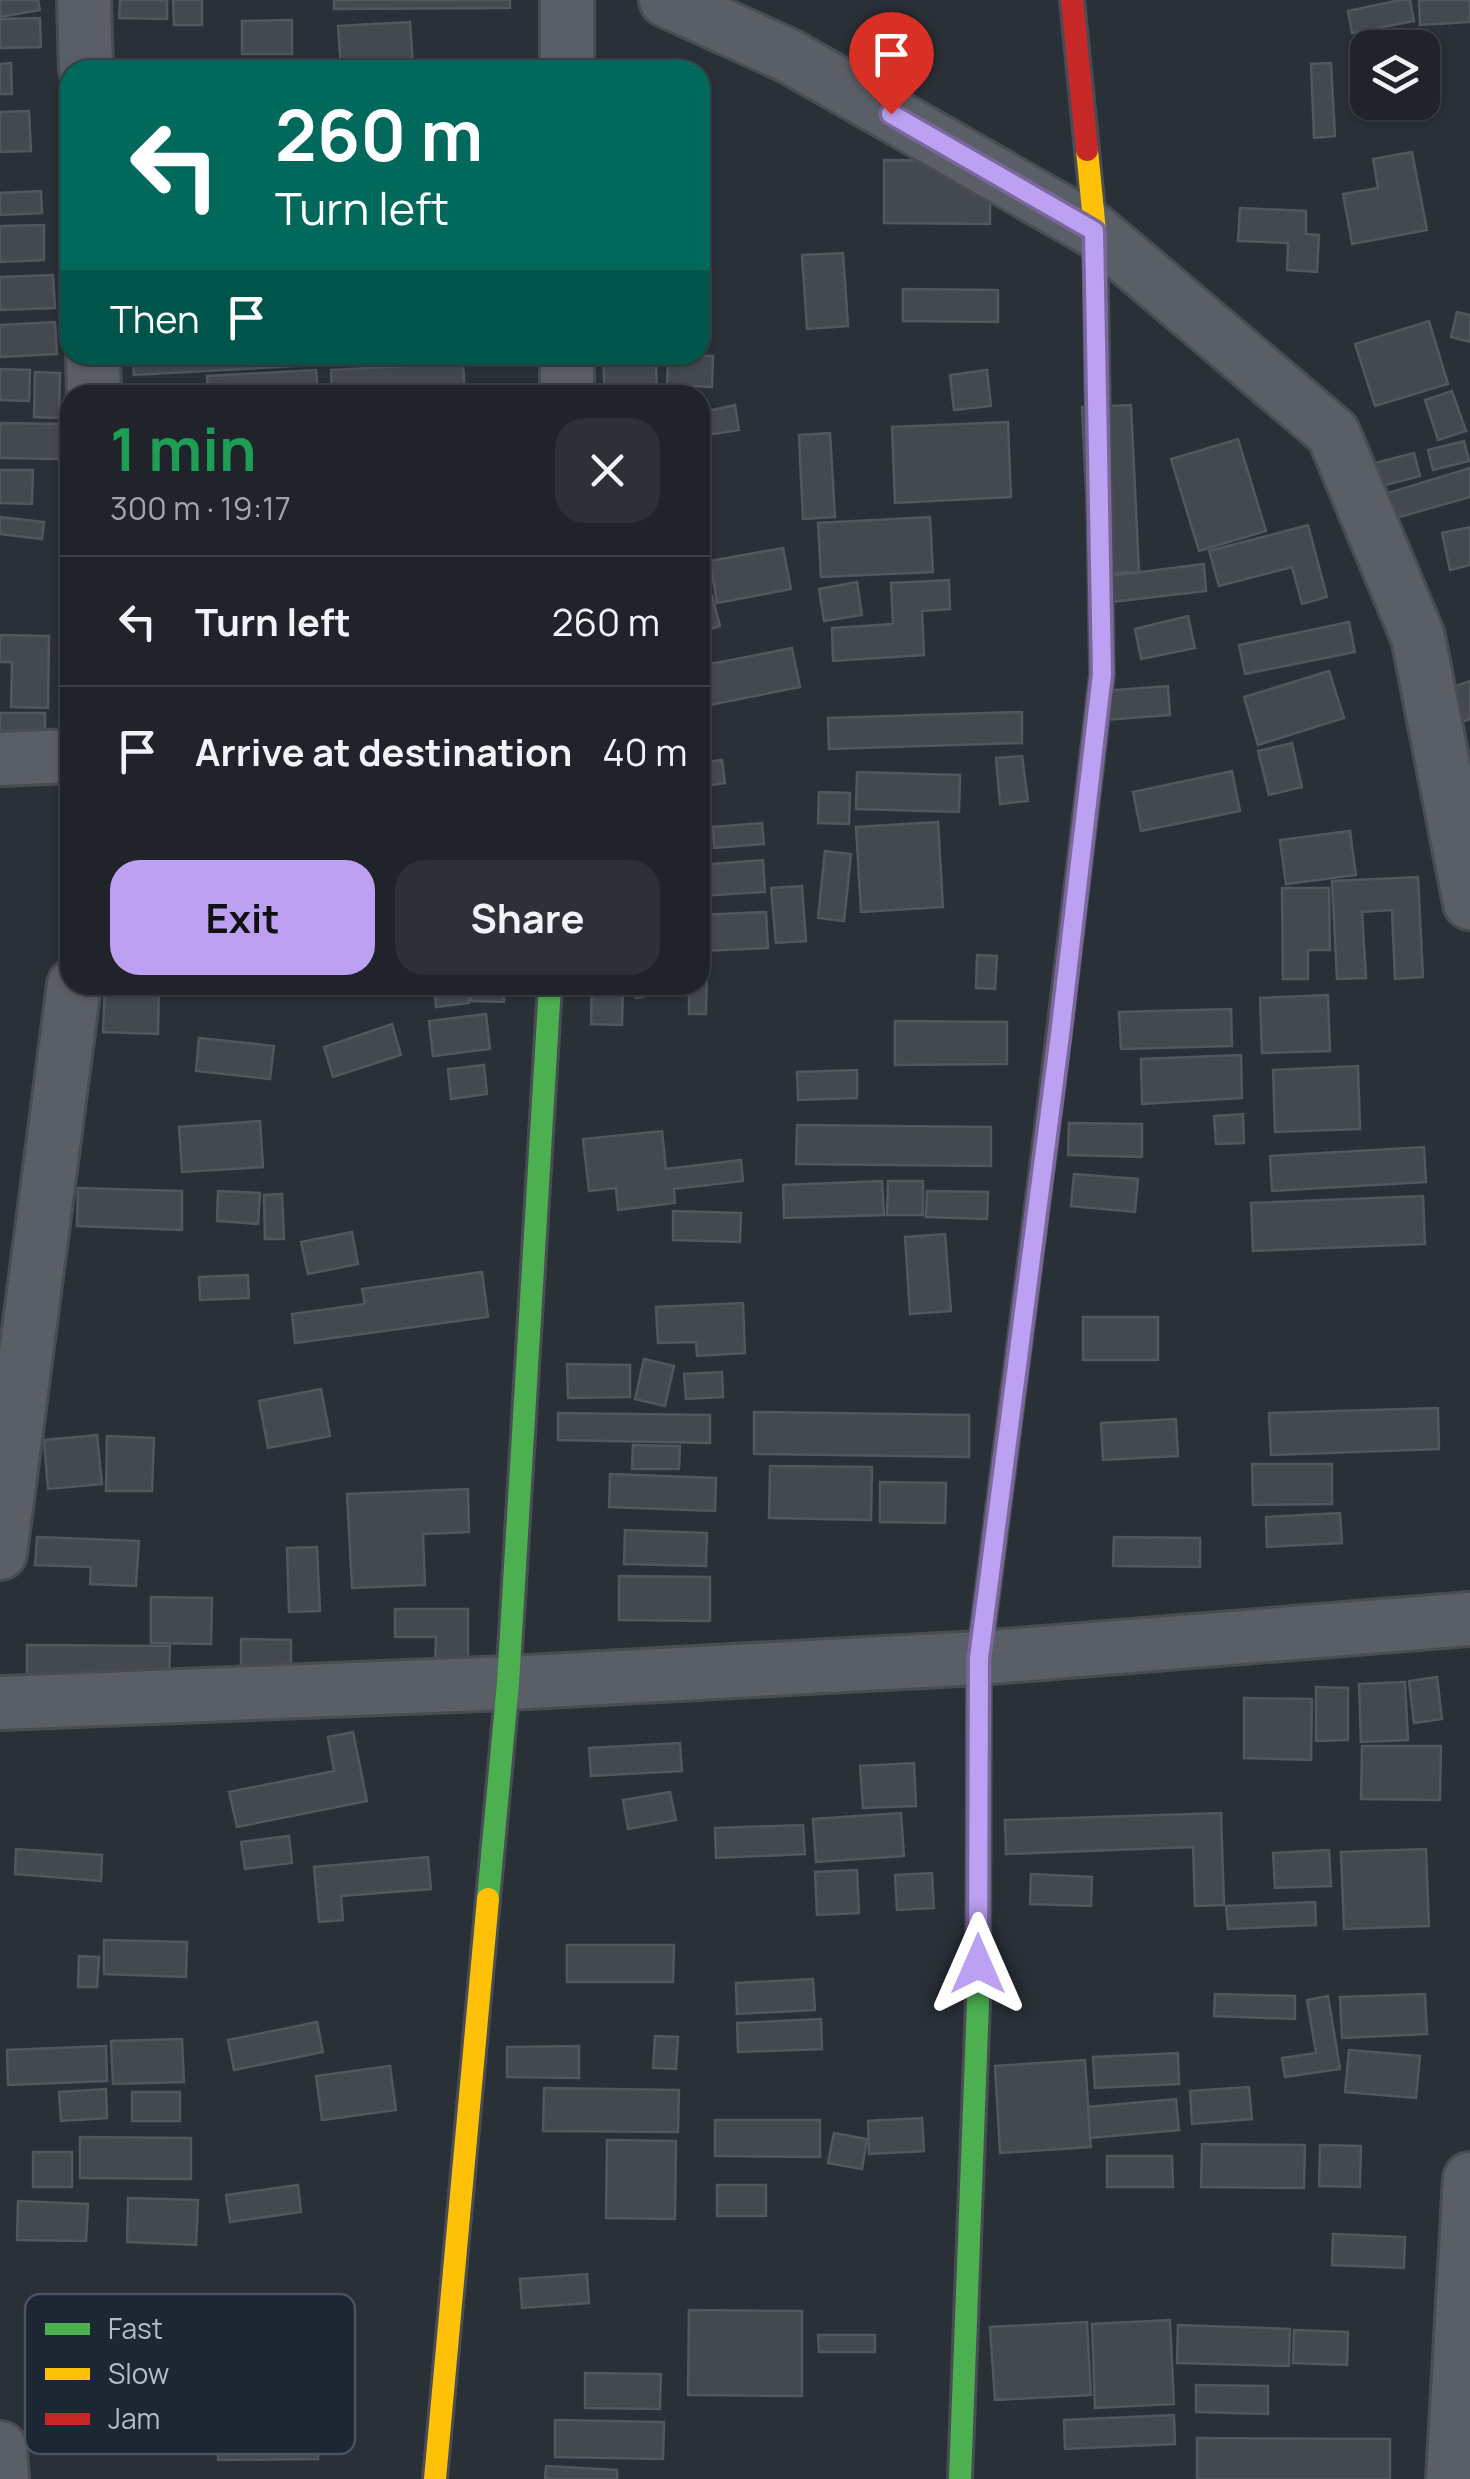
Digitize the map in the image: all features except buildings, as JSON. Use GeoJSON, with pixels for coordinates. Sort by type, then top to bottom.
{"type":"FeatureCollection","features":[{"type":"Feature","properties":{"kind":"street"},"geometry":{"type":"LineString","coordinates":[[84,0],[86,60]]}},
{"type":"Feature","properties":{"kind":"street"},"geometry":{"type":"LineString","coordinates":[[567,0],[567,60]]}},
{"type":"Feature","properties":{"kind":"street"},"geometry":{"type":"LineString","coordinates":[[666,0],[789,56],[1094,231],[1334,432],[1418,637],[1470,902]]}},
{"type":"Feature","properties":{"kind":"street"},"geometry":{"type":"LineString","coordinates":[[960,2479],[978,2002],[979,1658],[1060,1035],[1102,674],[1094,231],[1072,0]]}},
{"type":"Feature","properties":{"kind":"street"},"geometry":{"type":"LineString","coordinates":[[0,758],[60,756]]}},
{"type":"Feature","properties":{"kind":"street"},"geometry":{"type":"LineString","coordinates":[[0,1553],[73,995]]}},
{"type":"Feature","properties":{"kind":"street"},"geometry":{"type":"LineString","coordinates":[[436,2479],[508,1682],[549,995]]}},
{"type":"Feature","properties":{"kind":"street"},"geometry":{"type":"LineString","coordinates":[[0,1703],[979,1658],[1470,1619]]}},
{"type":"Feature","properties":{"kind":"street"},"geometry":{"type":"LineString","coordinates":[[1453,2479],[1470,2178]]}},
{"type":"Feature","properties":{"kind":"street"},"geometry":{"type":"LineString","coordinates":[[0,2448],[2,2479]]}},
{"type":"Feature","properties":{"kind":"traffic: fast"},"geometry":{"type":"LineString","coordinates":[[488,1899],[508,1683],[549,995]]}},
{"type":"Feature","properties":{"kind":"traffic: fast"},"geometry":{"type":"LineString","coordinates":[[960,2479],[978,2002],[979,1658],[1000,1494]]}},
{"type":"Feature","properties":{"kind":"traffic: slow"},"geometry":{"type":"LineString","coordinates":[[1084,825],[1102,674],[1095,231],[1087,150]]}},
{"type":"Feature","properties":{"kind":"traffic: slow"},"geometry":{"type":"LineString","coordinates":[[1000,1494],[1052,1089]]}},
{"type":"Feature","properties":{"kind":"traffic: slow"},"geometry":{"type":"LineString","coordinates":[[435,2479],[488,1899]]}},
{"type":"Feature","properties":{"kind":"traffic: jam"},"geometry":{"type":"LineString","coordinates":[[1072,0],[1087,150]]}},
{"type":"Feature","properties":{"kind":"traffic: jam"},"geometry":{"type":"LineString","coordinates":[[1052,1089],[1084,825]]}},
{"type":"Feature","properties":{"kind":"route"},"geometry":{"type":"LineString","coordinates":[[891,114],[1094,231],[1102,674],[1060,1035],[979,1658],[978,1964]]}}]}
